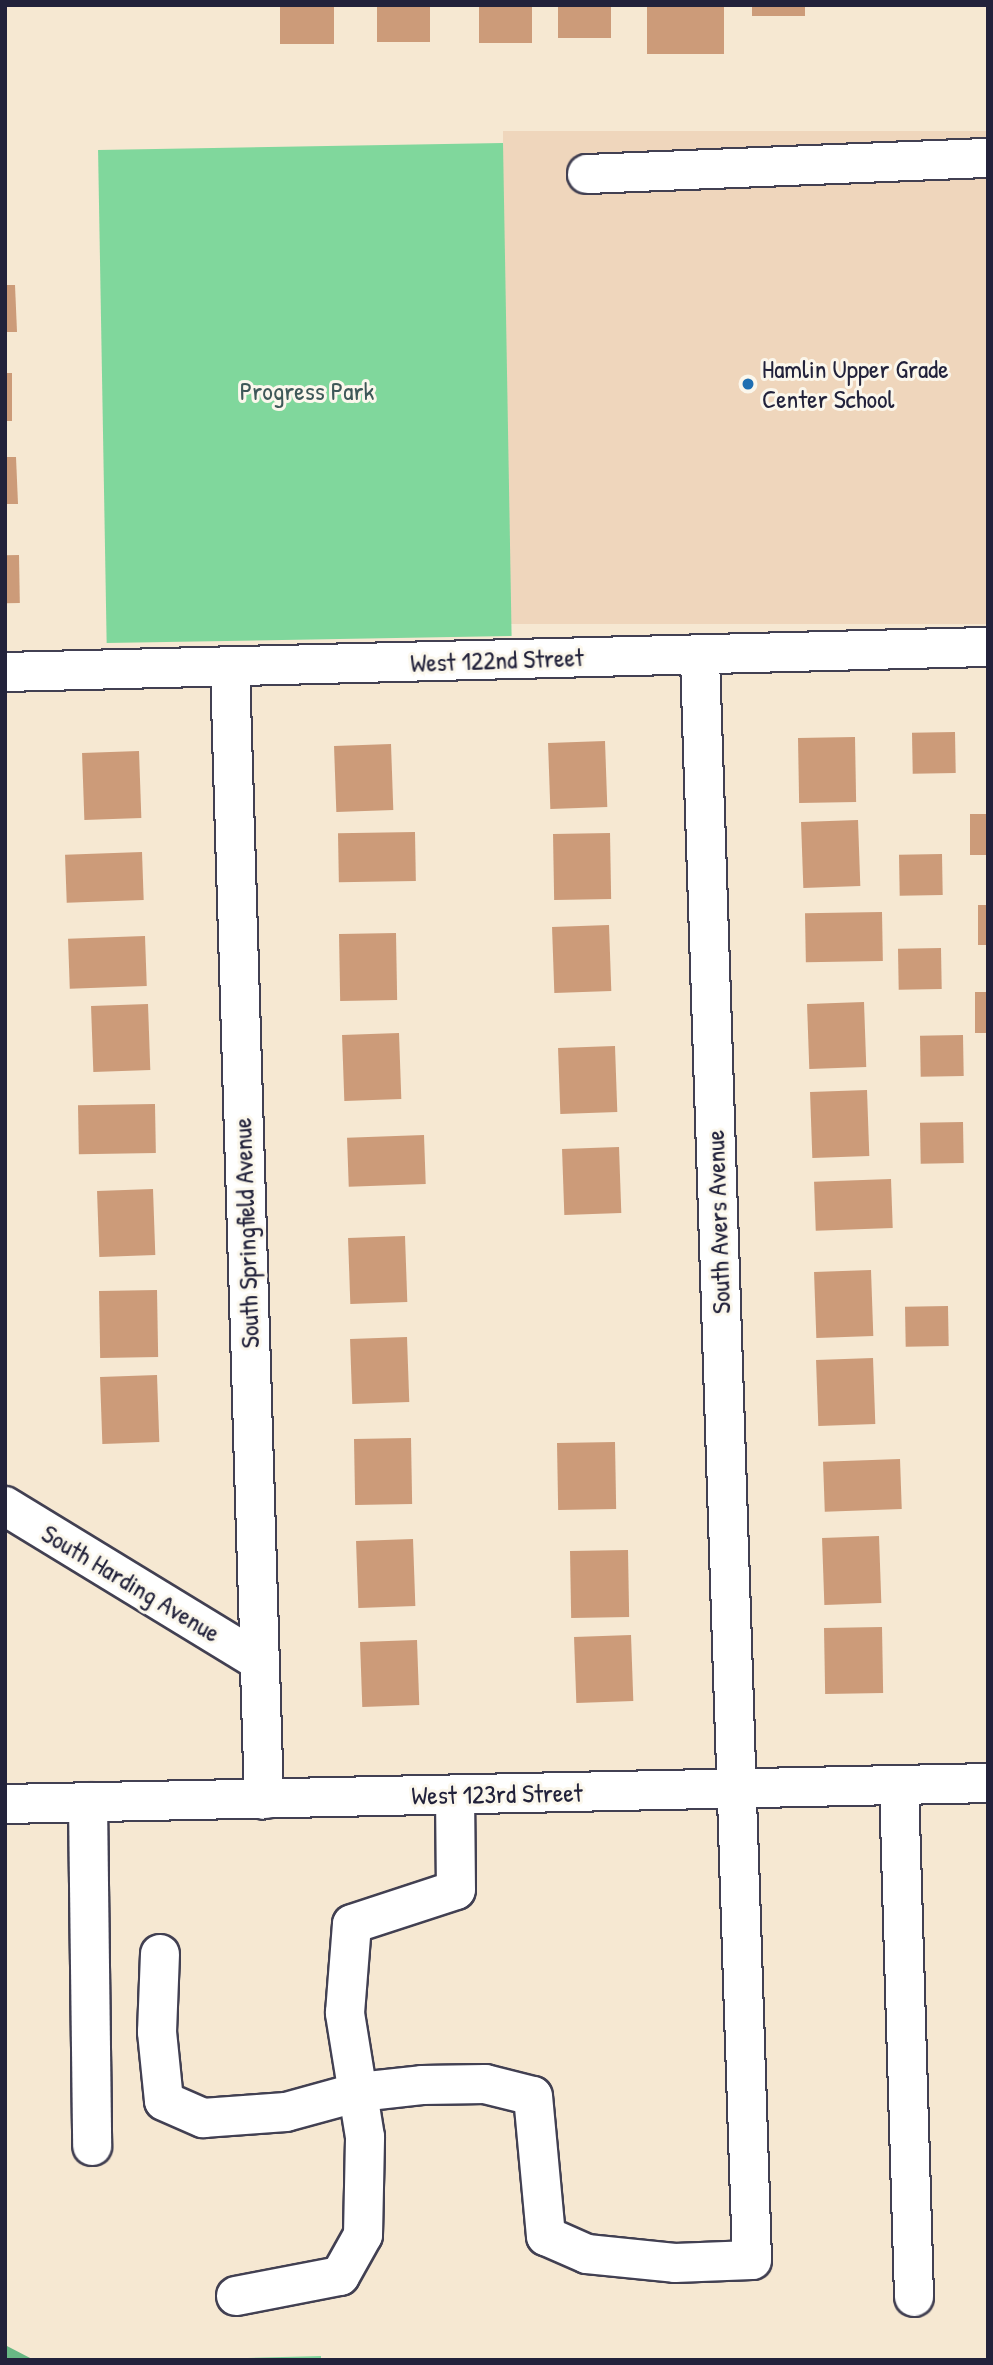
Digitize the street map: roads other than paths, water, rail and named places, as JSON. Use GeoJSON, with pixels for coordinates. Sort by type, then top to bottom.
{"type":"FeatureCollection","features":[{"type":"Feature","properties":{"kind":"street"},"geometry":{"type":"LineString","coordinates":[[587,174],[988,159]]}},
{"type":"Feature","properties":{"kind":"street","name":"West 122nd Street"},"geometry":{"type":"LineString","coordinates":[[5,672],[988,647]]}},
{"type":"Feature","properties":{"kind":"street","name":"South Avers Avenue"},"geometry":{"type":"LineString","coordinates":[[359,2092],[485,2084],[533,2096],[547,2236],[587,2254],[675,2263],[752,2260],[700,655]]}},
{"type":"Feature","properties":{"kind":"street","name":"South Springfield Avenue"},"geometry":{"type":"LineString","coordinates":[[230,668],[257,1660],[264,1799]]}},
{"type":"Feature","properties":{"kind":"street","name":"South Harding Avenue"},"geometry":{"type":"LineString","coordinates":[[5,1506],[257,1660]]}},
{"type":"Feature","properties":{"kind":"street","name":"West 123rd Street"},"geometry":{"type":"LineString","coordinates":[[5,1804],[988,1783]]}},
{"type":"Feature","properties":{"kind":"street"},"geometry":{"type":"LineString","coordinates":[[899,1785],[914,2297]]}},
{"type":"Feature","properties":{"kind":"street"},"geometry":{"type":"LineString","coordinates":[[236,2296],[340,2276],[363,2235],[365,2137],[345,2013],[352,1924],[456,1890],[455,1795]]}},
{"type":"Feature","properties":{"kind":"street"},"geometry":{"type":"LineString","coordinates":[[88,1802],[92,2146]]}},
{"type":"Feature","properties":{"kind":"street"},"geometry":{"type":"LineString","coordinates":[[160,1954],[158,2032],[164,2101],[203,2118],[286,2112],[359,2092]]}},
{"type":"Feature","properties":{"kind":"place","name":"Hamlin Upper Grade Center School"},"geometry":{"type":"Point","coordinates":[748,384]}},
{"type":"Feature","properties":{"kind":"park label","name":"Progress Park"},"geometry":{"type":"Point","coordinates":[307,391]}}]}
